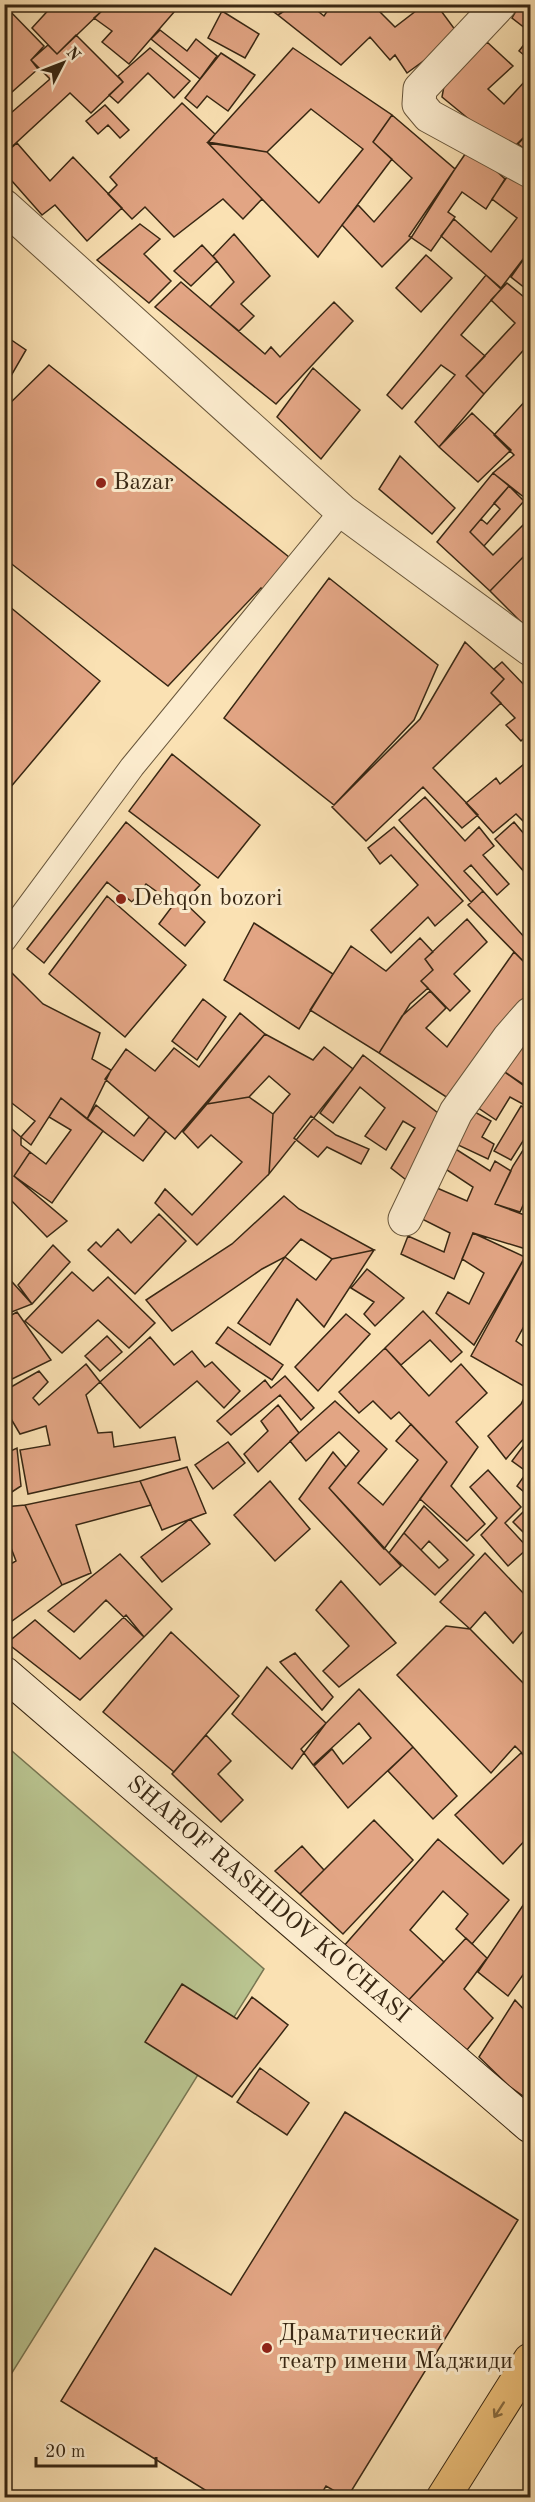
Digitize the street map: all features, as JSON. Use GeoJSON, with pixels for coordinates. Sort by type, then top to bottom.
{"type":"FeatureCollection","features":[{"type":"Feature","properties":{"kind":"main road"},"geometry":{"type":"LineString","coordinates":[[443,2498],[531,2361]]}},
{"type":"Feature","properties":{"kind":"street"},"geometry":{"type":"LineString","coordinates":[[500,4],[420,89],[419,104],[429,116],[531,171]]}},
{"type":"Feature","properties":{"kind":"street"},"geometry":{"type":"LineString","coordinates":[[4,206],[342,511],[531,649]]}},
{"type":"Feature","properties":{"kind":"street"},"geometry":{"type":"LineString","coordinates":[[405,1219],[456,1112],[509,1038],[531,1014]]}},
{"type":"Feature","properties":{"kind":"street","name":"SHAROF RASHIDOV KO'CHASI"},"geometry":{"type":"LineString","coordinates":[[4,1673],[531,2126]]}},
{"type":"Feature","properties":{"kind":"lane"},"geometry":{"type":"LineString","coordinates":[[4,940],[132,767],[342,511]]}},
{"type":"Feature","properties":{"kind":"green space"},"geometry":{"type":"Polygon","coordinates":[[[5,1745],[264,1969],[5,2384],[5,1745]]]}},
{"type":"Feature","properties":{"kind":"building"},"geometry":{"type":"Polygon","coordinates":[[[54,4],[100,4],[104,9],[57,54],[32,28],[54,4]]]}},
{"type":"Feature","properties":{"kind":"building"},"geometry":{"type":"Polygon","coordinates":[[[100,4],[181,4],[129,64],[102,42],[112,31],[94,18],[104,9],[100,4]]]}},
{"type":"Feature","properties":{"kind":"building"},"geometry":{"type":"Polygon","coordinates":[[[263,4],[295,4],[278,15],[263,4]]]}},
{"type":"Feature","properties":{"kind":"building"},"geometry":{"type":"Polygon","coordinates":[[[295,4],[309,4],[324,16],[332,4],[372,4],[395,27],[425,4],[436,4],[459,35],[407,73],[395,55],[390,60],[370,37],[341,65],[278,15],[295,4]]]}},
{"type":"Feature","properties":{"kind":"building"},"geometry":{"type":"Polygon","coordinates":[[[520,4],[530,4],[530,32],[512,18],[520,4]]]}},
{"type":"Feature","properties":{"kind":"building"},"geometry":{"type":"Polygon","coordinates":[[[4,5],[44,46],[31,60],[38,69],[4,99],[4,55],[10,50],[4,44],[4,5]]]}},
{"type":"Feature","properties":{"kind":"building"},"geometry":{"type":"Polygon","coordinates":[[[222,11],[259,34],[245,58],[208,38],[222,11]]]}},
{"type":"Feature","properties":{"kind":"building"},"geometry":{"type":"Polygon","coordinates":[[[160,30],[187,51],[196,39],[217,56],[200,79],[151,39],[160,30]]]}},
{"type":"Feature","properties":{"kind":"building"},"geometry":{"type":"Polygon","coordinates":[[[76,35],[123,82],[91,113],[70,93],[4,154],[4,119],[50,79],[31,60],[48,45],[57,54],[76,35]]]}},
{"type":"Feature","properties":{"kind":"building"},"geometry":{"type":"Polygon","coordinates":[[[530,37],[530,60],[519,51],[530,37]]]}},
{"type":"Feature","properties":{"kind":"building"},"geometry":{"type":"Polygon","coordinates":[[[487,42],[513,66],[488,89],[504,104],[526,80],[530,84],[530,131],[509,152],[442,97],[444,86],[487,42]]]}},
{"type":"Feature","properties":{"kind":"building"},"geometry":{"type":"Polygon","coordinates":[[[150,48],[190,81],[174,98],[148,73],[118,103],[109,95],[123,82],[118,76],[150,48]]]}},
{"type":"Feature","properties":{"kind":"building"},"geometry":{"type":"Polygon","coordinates":[[[293,48],[392,115],[373,142],[392,159],[318,257],[208,143],[267,152],[208,142],[293,48]],[[311,109],[267,152],[319,203],[363,149],[311,109]]]}},
{"type":"Feature","properties":{"kind":"building"},"geometry":{"type":"Polygon","coordinates":[[[221,53],[255,75],[228,111],[207,96],[197,108],[185,98],[221,53]]]}},
{"type":"Feature","properties":{"kind":"building"},"geometry":{"type":"Polygon","coordinates":[[[182,103],[215,134],[208,143],[262,199],[243,219],[223,199],[174,237],[145,207],[132,219],[108,194],[117,185],[110,177],[182,103]]]}},
{"type":"Feature","properties":{"kind":"building"},"geometry":{"type":"Polygon","coordinates":[[[105,105],[129,130],[120,138],[108,125],[98,134],[86,121],[105,105]]]}},
{"type":"Feature","properties":{"kind":"building"},"geometry":{"type":"Polygon","coordinates":[[[392,115],[455,169],[411,238],[382,267],[342,225],[358,205],[374,222],[412,178],[373,142],[392,115]]]}},
{"type":"Feature","properties":{"kind":"building"},"geometry":{"type":"Polygon","coordinates":[[[530,131],[530,153],[518,144],[530,131]]]}},
{"type":"Feature","properties":{"kind":"building"},"geometry":{"type":"Polygon","coordinates":[[[17,143],[50,181],[73,157],[122,208],[87,241],[55,205],[42,215],[4,172],[4,154],[17,143]]]}},
{"type":"Feature","properties":{"kind":"building"},"geometry":{"type":"Polygon","coordinates":[[[470,147],[505,179],[486,209],[462,192],[448,212],[455,217],[431,251],[409,236],[470,147]]]}},
{"type":"Feature","properties":{"kind":"building"},"geometry":{"type":"Polygon","coordinates":[[[511,171],[530,183],[530,250],[501,288],[441,236],[454,219],[491,252],[517,218],[492,199],[511,171]]]}},
{"type":"Feature","properties":{"kind":"building"},"geometry":{"type":"Polygon","coordinates":[[[140,224],[160,239],[144,254],[171,281],[149,303],[97,260],[140,224]]]}},
{"type":"Feature","properties":{"kind":"building"},"geometry":{"type":"Polygon","coordinates":[[[234,234],[270,276],[241,304],[254,316],[239,331],[210,307],[234,282],[213,256],[234,234]]]}},
{"type":"Feature","properties":{"kind":"building"},"geometry":{"type":"Polygon","coordinates":[[[202,245],[217,261],[191,286],[174,271],[202,245]]]}},
{"type":"Feature","properties":{"kind":"building"},"geometry":{"type":"Polygon","coordinates":[[[426,255],[452,278],[421,312],[396,288],[426,255]]]}},
{"type":"Feature","properties":{"kind":"building"},"geometry":{"type":"Polygon","coordinates":[[[523,260],[530,266],[530,292],[511,277],[523,260]]]}},
{"type":"Feature","properties":{"kind":"building"},"geometry":{"type":"Polygon","coordinates":[[[486,275],[501,289],[461,335],[485,356],[466,376],[484,394],[439,447],[415,422],[455,375],[441,365],[402,409],[387,395],[486,275]]]}},
{"type":"Feature","properties":{"kind":"building"},"geometry":{"type":"Polygon","coordinates":[[[181,282],[265,354],[271,347],[280,357],[334,302],[353,321],[276,404],[155,307],[181,282]]]}},
{"type":"Feature","properties":{"kind":"building"},"geometry":{"type":"Polygon","coordinates":[[[507,283],[530,302],[530,343],[484,394],[466,376],[515,323],[491,300],[507,283]]]}},
{"type":"Feature","properties":{"kind":"building"},"geometry":{"type":"Polygon","coordinates":[[[4,335],[26,350],[4,388],[4,335]]]}},
{"type":"Feature","properties":{"kind":"building","name":"Bazar"},"geometry":{"type":"Polygon","coordinates":[[[49,365],[299,565],[273,596],[261,588],[168,686],[4,558],[4,409],[49,365]]]}},
{"type":"Feature","properties":{"kind":"building"},"geometry":{"type":"Polygon","coordinates":[[[313,368],[360,410],[321,459],[277,417],[313,368]]]}},
{"type":"Feature","properties":{"kind":"building"},"geometry":{"type":"Polygon","coordinates":[[[528,398],[530,401],[530,502],[493,473],[514,455],[494,435],[528,398]]]}},
{"type":"Feature","properties":{"kind":"building"},"geometry":{"type":"Polygon","coordinates":[[[472,413],[511,450],[478,482],[439,447],[472,413]]]}},
{"type":"Feature","properties":{"kind":"building"},"geometry":{"type":"Polygon","coordinates":[[[400,456],[455,508],[432,534],[379,489],[400,456]]]}},
{"type":"Feature","properties":{"kind":"building"},"geometry":{"type":"Polygon","coordinates":[[[493,473],[509,486],[470,532],[493,555],[530,518],[530,550],[490,591],[437,542],[493,473]]]}},
{"type":"Feature","properties":{"kind":"building"},"geometry":{"type":"Polygon","coordinates":[[[509,486],[524,501],[484,546],[470,532],[481,519],[487,524],[500,509],[494,503],[509,486]]]}},
{"type":"Feature","properties":{"kind":"building"},"geometry":{"type":"Polygon","coordinates":[[[530,550],[529,577],[530,631],[490,591],[530,550]]]}},
{"type":"Feature","properties":{"kind":"building"},"geometry":{"type":"Polygon","coordinates":[[[329,578],[438,665],[414,720],[334,805],[224,718],[329,578]]]}},
{"type":"Feature","properties":{"kind":"building"},"geometry":{"type":"Polygon","coordinates":[[[4,602],[100,681],[4,795],[4,602]]]}},
{"type":"Feature","properties":{"kind":"building"},"geometry":{"type":"Polygon","coordinates":[[[465,642],[504,679],[491,693],[501,703],[433,768],[478,815],[462,828],[423,787],[366,841],[332,807],[420,719],[465,642]]]}},
{"type":"Feature","properties":{"kind":"building"},"geometry":{"type":"Polygon","coordinates":[[[502,662],[530,691],[530,741],[526,736],[521,741],[506,725],[515,718],[491,693],[504,679],[494,669],[502,662]]]}},
{"type":"Feature","properties":{"kind":"building"},"geometry":{"type":"Polygon","coordinates":[[[172,754],[260,825],[218,878],[129,811],[172,754]]]}},
{"type":"Feature","properties":{"kind":"building"},"geometry":{"type":"Polygon","coordinates":[[[530,759],[530,828],[516,814],[493,833],[466,803],[496,778],[500,784],[530,759]]]}},
{"type":"Feature","properties":{"kind":"building"},"geometry":{"type":"Polygon","coordinates":[[[425,797],[465,841],[479,827],[494,846],[483,855],[509,884],[497,895],[471,865],[464,871],[483,891],[471,902],[399,820],[425,797]]]}},
{"type":"Feature","properties":{"kind":"building"},"geometry":{"type":"Polygon","coordinates":[[[126,822],[200,885],[184,902],[205,922],[185,946],[159,924],[174,904],[146,884],[132,902],[107,882],[44,963],[27,949],[126,822]]]}},
{"type":"Feature","properties":{"kind":"building"},"geometry":{"type":"Polygon","coordinates":[[[514,822],[530,841],[524,846],[530,853],[530,871],[527,875],[495,839],[514,822]]]}},
{"type":"Feature","properties":{"kind":"building"},"geometry":{"type":"Polygon","coordinates":[[[394,827],[463,901],[435,926],[428,917],[391,953],[371,930],[418,885],[391,855],[380,864],[368,848],[394,827]]]}},
{"type":"Feature","properties":{"kind":"building"},"geometry":{"type":"Polygon","coordinates":[[[483,891],[525,938],[530,933],[530,968],[468,905],[483,891]]]}},
{"type":"Feature","properties":{"kind":"building"},"geometry":{"type":"Polygon","coordinates":[[[107,896],[186,965],[125,1037],[49,974],[107,896]]]}},
{"type":"Feature","properties":{"kind":"building"},"geometry":{"type":"Polygon","coordinates":[[[467,919],[487,942],[454,974],[470,991],[450,1011],[421,981],[433,970],[425,959],[467,919]]]}},
{"type":"Feature","properties":{"kind":"building"},"geometry":{"type":"Polygon","coordinates":[[[254,923],[333,974],[299,1029],[224,980],[254,923]]]}},
{"type":"Feature","properties":{"kind":"building"},"geometry":{"type":"Polygon","coordinates":[[[420,938],[433,952],[425,959],[433,970],[421,981],[428,988],[410,1004],[379,1053],[310,1010],[351,946],[386,971],[420,938]]]}},
{"type":"Feature","properties":{"kind":"building"},"geometry":{"type":"Polygon","coordinates":[[[514,952],[530,968],[530,994],[457,1104],[379,1053],[402,1016],[430,991],[446,1008],[426,1028],[447,1047],[514,952]]]}},
{"type":"Feature","properties":{"kind":"building"},"geometry":{"type":"Polygon","coordinates":[[[11,972],[43,1004],[100,1033],[92,1059],[111,1070],[87,1119],[61,1098],[31,1145],[21,1137],[35,1121],[4,1097],[4,981],[11,972]]]}},
{"type":"Feature","properties":{"kind":"building"},"geometry":{"type":"Polygon","coordinates":[[[203,999],[226,1017],[197,1060],[172,1041],[203,999]]]}},
{"type":"Feature","properties":{"kind":"building"},"geometry":{"type":"Polygon","coordinates":[[[240,1013],[265,1034],[175,1139],[105,1079],[126,1049],[155,1071],[174,1048],[199,1067],[240,1013]]]}},
{"type":"Feature","properties":{"kind":"building"},"geometry":{"type":"Polygon","coordinates":[[[530,1030],[530,1090],[499,1068],[530,1030]]]}},
{"type":"Feature","properties":{"kind":"building"},"geometry":{"type":"Polygon","coordinates":[[[265,1034],[313,1060],[324,1047],[353,1069],[269,1174],[273,1114],[290,1094],[269,1076],[249,1097],[207,1104],[265,1034]]]}},
{"type":"Feature","properties":{"kind":"building"},"geometry":{"type":"Polygon","coordinates":[[[363,1055],[447,1120],[410,1183],[391,1168],[415,1128],[403,1121],[386,1150],[365,1136],[385,1108],[360,1087],[333,1123],[320,1113],[363,1055]]]}},
{"type":"Feature","properties":{"kind":"building"},"geometry":{"type":"Polygon","coordinates":[[[499,1068],[530,1089],[530,1108],[510,1097],[496,1120],[474,1105],[499,1068]]]}},
{"type":"Feature","properties":{"kind":"building"},"geometry":{"type":"Polygon","coordinates":[[[249,1097],[273,1114],[269,1174],[197,1245],[155,1203],[165,1189],[192,1215],[242,1162],[211,1135],[198,1148],[183,1132],[207,1104],[249,1097]]]}},
{"type":"Feature","properties":{"kind":"building"},"geometry":{"type":"Polygon","coordinates":[[[61,1098],[103,1131],[52,1203],[14,1176],[30,1152],[46,1164],[71,1130],[49,1117],[61,1098]]]}},
{"type":"Feature","properties":{"kind":"building"},"geometry":{"type":"Polygon","coordinates":[[[96,1105],[134,1136],[149,1117],[166,1131],[143,1161],[87,1119],[96,1105]]]}},
{"type":"Feature","properties":{"kind":"building"},"geometry":{"type":"Polygon","coordinates":[[[521,1106],[530,1110],[530,1130],[511,1160],[494,1151],[521,1106]]]}},
{"type":"Feature","properties":{"kind":"building"},"geometry":{"type":"Polygon","coordinates":[[[473,1111],[491,1121],[482,1137],[494,1144],[488,1159],[458,1145],[473,1111]]]}},
{"type":"Feature","properties":{"kind":"building"},"geometry":{"type":"Polygon","coordinates":[[[311,1116],[336,1135],[369,1149],[361,1164],[327,1147],[318,1157],[294,1138],[311,1116]]]}},
{"type":"Feature","properties":{"kind":"building"},"geometry":{"type":"Polygon","coordinates":[[[4,1122],[21,1137],[21,1145],[30,1152],[14,1176],[67,1221],[47,1237],[4,1193],[4,1122]]]}},
{"type":"Feature","properties":{"kind":"building"},"geometry":{"type":"Polygon","coordinates":[[[530,1139],[530,1190],[520,1212],[495,1204],[513,1166],[530,1139]]]}},
{"type":"Feature","properties":{"kind":"building"},"geometry":{"type":"Polygon","coordinates":[[[454,1148],[490,1171],[495,1161],[511,1171],[495,1204],[530,1217],[530,1241],[526,1249],[473,1233],[454,1279],[401,1254],[408,1236],[444,1252],[450,1233],[420,1218],[437,1188],[467,1201],[473,1187],[444,1168],[454,1148]]]}},
{"type":"Feature","properties":{"kind":"building"},"geometry":{"type":"Polygon","coordinates":[[[284,1196],[299,1209],[374,1250],[332,1259],[301,1239],[285,1257],[262,1269],[172,1331],[146,1300],[232,1244],[284,1196]]]}},
{"type":"Feature","properties":{"kind":"building"},"geometry":{"type":"Polygon","coordinates":[[[159,1214],[186,1241],[135,1294],[88,1250],[96,1242],[101,1247],[118,1229],[131,1243],[159,1214]]]}},
{"type":"Feature","properties":{"kind":"building"},"geometry":{"type":"Polygon","coordinates":[[[473,1233],[525,1257],[474,1345],[436,1313],[448,1292],[469,1304],[484,1273],[462,1259],[473,1233]]]}},
{"type":"Feature","properties":{"kind":"building"},"geometry":{"type":"Polygon","coordinates":[[[53,1245],[70,1262],[32,1304],[18,1285],[53,1245]]]}},
{"type":"Feature","properties":{"kind":"building"},"geometry":{"type":"Polygon","coordinates":[[[526,1249],[530,1252],[530,1315],[516,1341],[530,1351],[529,1389],[471,1356],[525,1257],[526,1249]]]}},
{"type":"Feature","properties":{"kind":"building"},"geometry":{"type":"Polygon","coordinates":[[[374,1250],[324,1327],[297,1299],[270,1345],[238,1323],[285,1257],[316,1280],[332,1259],[374,1250]]]}},
{"type":"Feature","properties":{"kind":"building"},"geometry":{"type":"Polygon","coordinates":[[[367,1269],[404,1298],[375,1326],[364,1314],[374,1302],[351,1288],[367,1269]]]}},
{"type":"Feature","properties":{"kind":"building"},"geometry":{"type":"Polygon","coordinates":[[[72,1272],[93,1291],[108,1277],[155,1323],[129,1348],[98,1320],[62,1353],[25,1321],[72,1272]]]}},
{"type":"Feature","properties":{"kind":"building"},"geometry":{"type":"Polygon","coordinates":[[[4,1273],[32,1304],[4,1315],[4,1273]]]}},
{"type":"Feature","properties":{"kind":"building"},"geometry":{"type":"Polygon","coordinates":[[[423,1311],[462,1352],[451,1362],[430,1340],[401,1365],[385,1348],[423,1311]]]}},
{"type":"Feature","properties":{"kind":"building"},"geometry":{"type":"Polygon","coordinates":[[[17,1312],[51,1360],[8,1381],[4,1376],[4,1319],[17,1312]]]}},
{"type":"Feature","properties":{"kind":"building"},"geometry":{"type":"Polygon","coordinates":[[[346,1314],[370,1334],[318,1391],[295,1367],[346,1314]]]}},
{"type":"Feature","properties":{"kind":"building"},"geometry":{"type":"Polygon","coordinates":[[[228,1327],[283,1365],[272,1380],[216,1343],[228,1327]]]}},
{"type":"Feature","properties":{"kind":"building"},"geometry":{"type":"Polygon","coordinates":[[[107,1336],[122,1352],[100,1371],[85,1356],[107,1336]]]}},
{"type":"Feature","properties":{"kind":"building"},"geometry":{"type":"Polygon","coordinates":[[[150,1337],[174,1365],[192,1351],[205,1367],[212,1362],[240,1391],[224,1408],[197,1381],[140,1428],[100,1382],[150,1337]]]}},
{"type":"Feature","properties":{"kind":"building"},"geometry":{"type":"Polygon","coordinates":[[[385,1348],[429,1396],[461,1364],[487,1393],[456,1422],[478,1447],[451,1486],[485,1524],[467,1541],[420,1499],[447,1462],[399,1412],[391,1419],[373,1401],[359,1413],[339,1392],[385,1348]]]}},
{"type":"Feature","properties":{"kind":"building"},"geometry":{"type":"Polygon","coordinates":[[[86,1364],[100,1382],[86,1395],[98,1433],[112,1432],[114,1447],[175,1437],[180,1460],[28,1494],[20,1450],[50,1445],[46,1426],[20,1434],[4,1407],[4,1391],[39,1371],[48,1382],[33,1398],[39,1405],[86,1364]]]}},
{"type":"Feature","properties":{"kind":"building"},"geometry":{"type":"Polygon","coordinates":[[[285,1376],[314,1408],[301,1420],[280,1395],[231,1435],[217,1421],[265,1380],[271,1388],[285,1376]]]}},
{"type":"Feature","properties":{"kind":"building"},"geometry":{"type":"Polygon","coordinates":[[[530,1386],[530,1440],[526,1436],[506,1459],[488,1436],[521,1404],[530,1386]]]}},
{"type":"Feature","properties":{"kind":"building"},"geometry":{"type":"Polygon","coordinates":[[[335,1401],[387,1449],[358,1483],[383,1505],[418,1460],[396,1441],[411,1424],[447,1462],[384,1549],[329,1488],[359,1451],[339,1432],[306,1461],[290,1441],[335,1401]]]}},
{"type":"Feature","properties":{"kind":"building"},"geometry":{"type":"Polygon","coordinates":[[[278,1405],[299,1433],[258,1472],[244,1454],[268,1431],[261,1421],[278,1405]]]}},
{"type":"Feature","properties":{"kind":"building"},"geometry":{"type":"Polygon","coordinates":[[[527,1441],[530,1444],[530,1497],[517,1486],[527,1472],[512,1461],[527,1441]]]}},
{"type":"Feature","properties":{"kind":"building"},"geometry":{"type":"Polygon","coordinates":[[[228,1442],[245,1463],[213,1489],[195,1465],[228,1442]]]}},
{"type":"Feature","properties":{"kind":"building"},"geometry":{"type":"Polygon","coordinates":[[[17,1448],[21,1486],[4,1497],[4,1454],[17,1448]]]}},
{"type":"Feature","properties":{"kind":"building"},"geometry":{"type":"Polygon","coordinates":[[[333,1452],[346,1467],[329,1488],[401,1566],[380,1585],[299,1499],[333,1452]]]}},
{"type":"Feature","properties":{"kind":"building"},"geometry":{"type":"Polygon","coordinates":[[[187,1467],[206,1513],[162,1530],[140,1481],[187,1467]]]}},
{"type":"Feature","properties":{"kind":"building"},"geometry":{"type":"Polygon","coordinates":[[[488,1470],[521,1507],[505,1523],[528,1548],[508,1566],[481,1535],[497,1518],[470,1487],[488,1470]]]}},
{"type":"Feature","properties":{"kind":"building"},"geometry":{"type":"Polygon","coordinates":[[[140,1481],[151,1505],[76,1525],[91,1573],[62,1585],[25,1505],[140,1481]]]}},
{"type":"Feature","properties":{"kind":"building"},"geometry":{"type":"Polygon","coordinates":[[[270,1481],[310,1529],[275,1561],[234,1515],[270,1481]]]}},
{"type":"Feature","properties":{"kind":"building"},"geometry":{"type":"Polygon","coordinates":[[[25,1505],[62,1585],[5,1626],[4,1568],[16,1561],[8,1540],[4,1541],[4,1507],[25,1505]]]}},
{"type":"Feature","properties":{"kind":"building"},"geometry":{"type":"Polygon","coordinates":[[[424,1506],[474,1555],[435,1595],[389,1553],[424,1506]],[[429,1541],[421,1550],[439,1568],[448,1560],[429,1541]]]}},
{"type":"Feature","properties":{"kind":"building"},"geometry":{"type":"Polygon","coordinates":[[[528,1507],[530,1509],[530,1539],[513,1522],[528,1507]]]}},
{"type":"Feature","properties":{"kind":"building"},"geometry":{"type":"Polygon","coordinates":[[[190,1519],[210,1544],[162,1582],[141,1557],[190,1519]]]}},
{"type":"Feature","properties":{"kind":"building"},"geometry":{"type":"Polygon","coordinates":[[[485,1553],[525,1595],[530,1590],[530,1623],[513,1643],[485,1612],[470,1629],[440,1602],[485,1553]]]}},
{"type":"Feature","properties":{"kind":"building"},"geometry":{"type":"Polygon","coordinates":[[[120,1554],[172,1609],[144,1637],[106,1600],[74,1632],[48,1611],[120,1554]]]}},
{"type":"Feature","properties":{"kind":"building"},"geometry":{"type":"Polygon","coordinates":[[[341,1581],[396,1643],[339,1687],[323,1671],[349,1646],[316,1610],[341,1581]]]}},
{"type":"Feature","properties":{"kind":"building"},"geometry":{"type":"Polygon","coordinates":[[[126,1615],[144,1637],[80,1700],[7,1643],[35,1620],[80,1659],[126,1615]]]}},
{"type":"Feature","properties":{"kind":"building"},"geometry":{"type":"Polygon","coordinates":[[[446,1626],[470,1629],[530,1690],[530,1761],[515,1746],[491,1773],[397,1675],[446,1626]]]}},
{"type":"Feature","properties":{"kind":"building"},"geometry":{"type":"Polygon","coordinates":[[[171,1632],[239,1696],[174,1772],[103,1712],[171,1632]]]}},
{"type":"Feature","properties":{"kind":"building"},"geometry":{"type":"Polygon","coordinates":[[[295,1653],[333,1697],[322,1710],[280,1662],[295,1653]]]}},
{"type":"Feature","properties":{"kind":"building"},"geometry":{"type":"Polygon","coordinates":[[[267,1667],[326,1723],[292,1769],[232,1714],[267,1667]]]}},
{"type":"Feature","properties":{"kind":"building"},"geometry":{"type":"Polygon","coordinates":[[[359,1689],[413,1747],[348,1808],[314,1766],[332,1749],[343,1764],[371,1738],[359,1723],[313,1765],[301,1749],[359,1689]]]}},
{"type":"Feature","properties":{"kind":"building"},"geometry":{"type":"Polygon","coordinates":[[[206,1735],[231,1761],[218,1774],[243,1800],[221,1822],[172,1774],[206,1735]]]}},
{"type":"Feature","properties":{"kind":"building"},"geometry":{"type":"Polygon","coordinates":[[[413,1747],[457,1796],[433,1819],[388,1771],[413,1747]]]}},
{"type":"Feature","properties":{"kind":"building"},"geometry":{"type":"Polygon","coordinates":[[[521,1753],[530,1761],[530,1835],[503,1864],[455,1815],[521,1753]]]}},
{"type":"Feature","properties":{"kind":"building"},"geometry":{"type":"Polygon","coordinates":[[[374,1820],[413,1860],[343,1934],[300,1894],[374,1820]]]}},
{"type":"Feature","properties":{"kind":"building"},"geometry":{"type":"Polygon","coordinates":[[[438,1839],[509,1900],[472,1944],[456,1929],[468,1914],[443,1891],[410,1930],[444,1962],[405,2004],[343,1947],[438,1839]]]}},
{"type":"Feature","properties":{"kind":"building"},"geometry":{"type":"Polygon","coordinates":[[[302,1846],[324,1870],[300,1894],[275,1871],[302,1846]]]}},
{"type":"Feature","properties":{"kind":"building"},"geometry":{"type":"Polygon","coordinates":[[[530,1895],[530,1965],[508,1996],[478,1972],[530,1895]]]}},
{"type":"Feature","properties":{"kind":"building"},"geometry":{"type":"Polygon","coordinates":[[[466,1938],[487,1958],[464,1989],[493,2018],[462,2056],[405,2004],[466,1938]]]}},
{"type":"Feature","properties":{"kind":"building"},"geometry":{"type":"Polygon","coordinates":[[[182,1984],[237,2019],[252,1997],[288,2025],[232,2097],[145,2042],[182,1984]]]}},
{"type":"Feature","properties":{"kind":"building"},"geometry":{"type":"Polygon","coordinates":[[[515,2000],[530,2016],[530,2101],[509,2086],[479,2057],[515,2000]]]}},
{"type":"Feature","properties":{"kind":"building"},"geometry":{"type":"Polygon","coordinates":[[[260,2068],[309,2103],[287,2135],[237,2102],[260,2068]]]}},
{"type":"Feature","properties":{"kind":"building","name":"Драматический театр имени Маджиди"},"geometry":{"type":"Polygon","coordinates":[[[345,2112],[518,2220],[347,2498],[326,2486],[319,2498],[218,2498],[61,2401],[155,2248],[231,2295],[345,2112]]]}},
{"type":"Feature","properties":{"kind":"place","name":"Bazar"},"geometry":{"type":"Point","coordinates":[101,483]}},
{"type":"Feature","properties":{"kind":"place","name":"Dehqon bozori"},"geometry":{"type":"Point","coordinates":[121,899]}},
{"type":"Feature","properties":{"kind":"place","name":"Драматический театр имени Маджиди"},"geometry":{"type":"Point","coordinates":[267,2348]}}]}
